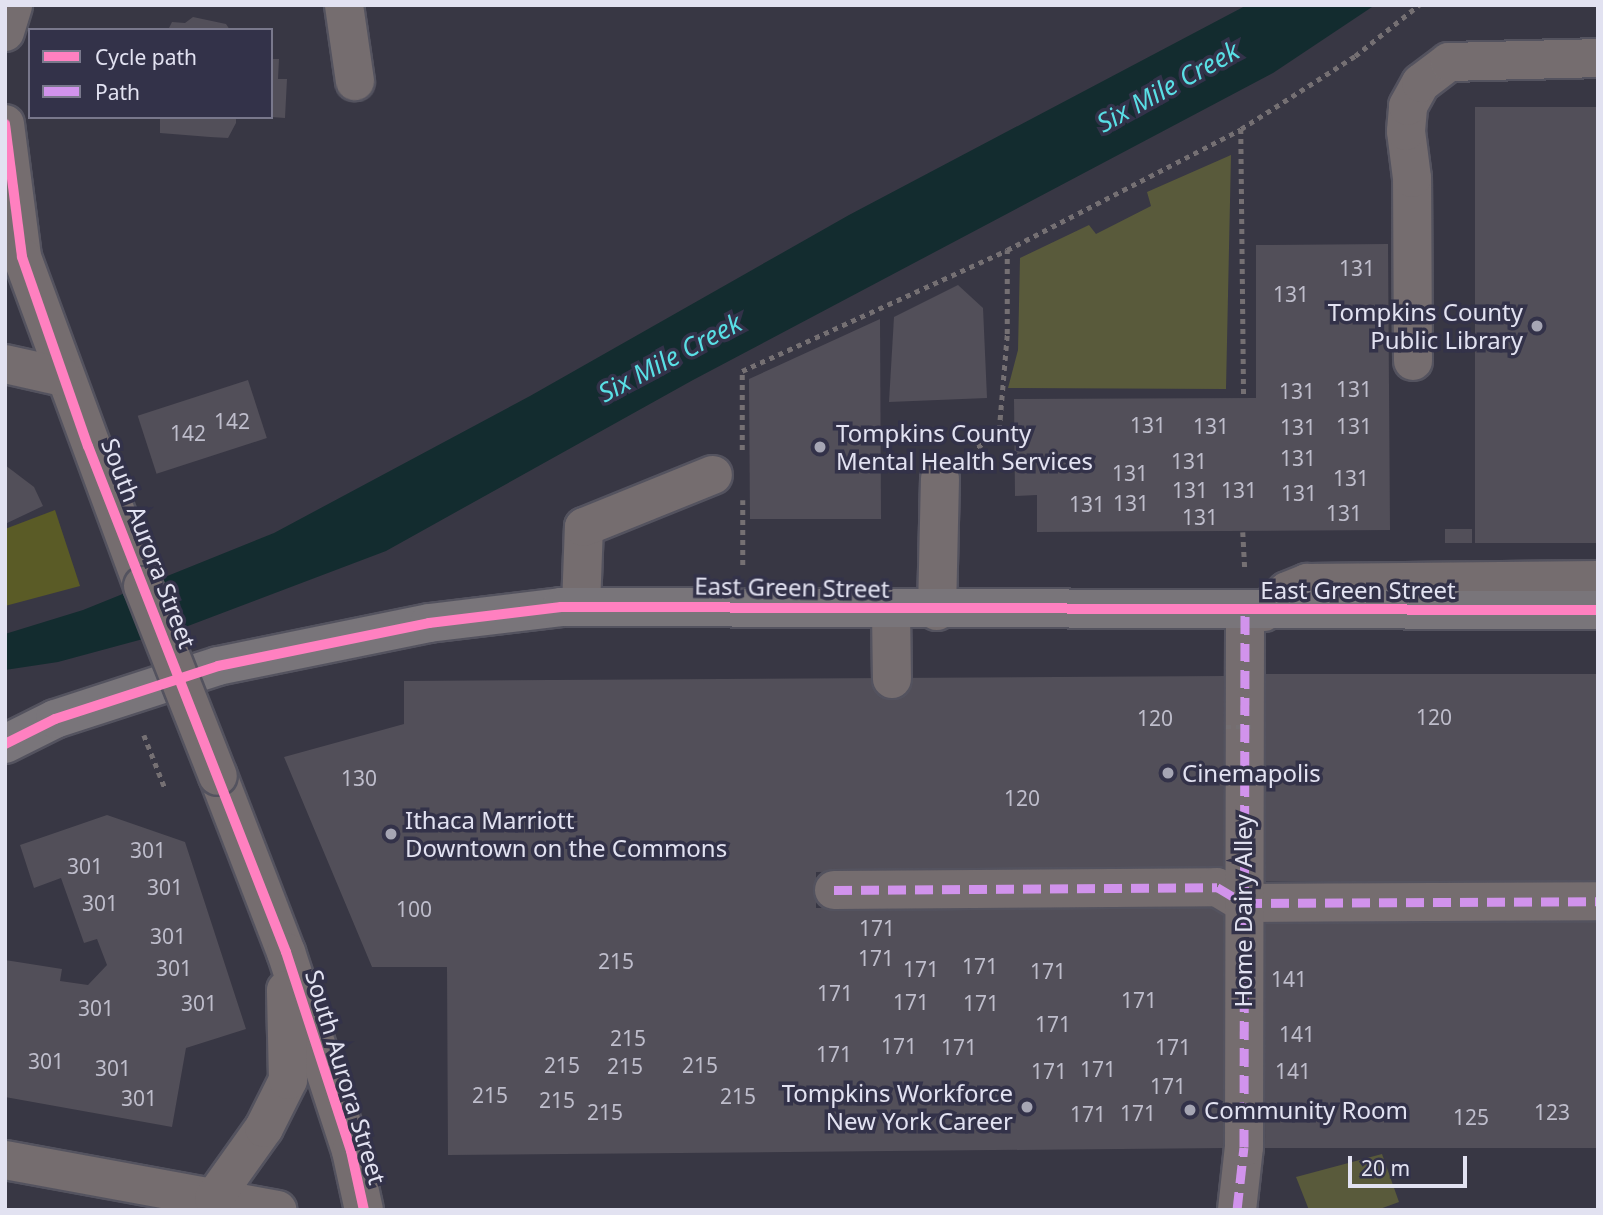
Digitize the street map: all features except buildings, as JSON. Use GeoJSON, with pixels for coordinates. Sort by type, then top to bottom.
{"type":"FeatureCollection","features":[{"type":"Feature","properties":{"kind":"highway","name":"East Green Street"},"geometry":{"type":"LineString","coordinates":[[5,744],[55,719],[218,666],[429,623],[581,607],[1254,612],[1598,610]]}},
{"type":"Feature","properties":{"kind":"street"},"geometry":{"type":"LineString","coordinates":[[5,32],[13,5]]}},
{"type":"Feature","properties":{"kind":"street"},"geometry":{"type":"LineString","coordinates":[[344,5],[355,81]]}},
{"type":"Feature","properties":{"kind":"street"},"geometry":{"type":"LineString","coordinates":[[1413,361],[1412,178],[1406,131],[1408,106],[1421,83],[1449,62],[1598,58]]}},
{"type":"Feature","properties":{"kind":"street","name":"South Aurora Street"},"geometry":{"type":"LineString","coordinates":[[5,124],[22,257],[88,446],[286,952],[351,1151],[364,1210]]}},
{"type":"Feature","properties":{"kind":"street"},"geometry":{"type":"LineString","coordinates":[[5,364],[63,377]]}},
{"type":"Feature","properties":{"kind":"street"},"geometry":{"type":"LineString","coordinates":[[581,607],[584,527],[713,475]]}},
{"type":"Feature","properties":{"kind":"street"},"geometry":{"type":"LineString","coordinates":[[937,611],[940,479]]}},
{"type":"Feature","properties":{"kind":"street"},"geometry":{"type":"LineString","coordinates":[[1254,612],[1287,591],[1307,583],[1598,580]]}},
{"type":"Feature","properties":{"kind":"street"},"geometry":{"type":"LineString","coordinates":[[891,610],[892,679]]}},
{"type":"Feature","properties":{"kind":"street","name":"Home Dairy Alley"},"geometry":{"type":"LineString","coordinates":[[1237,1210],[1244,1147],[1244,903],[1254,612]]}},
{"type":"Feature","properties":{"kind":"street"},"geometry":{"type":"LineString","coordinates":[[834,890],[1217,887],[1244,903],[1598,901]]}},
{"type":"Feature","properties":{"kind":"street"},"geometry":{"type":"LineString","coordinates":[[214,1198],[264,1128],[288,1080],[286,952]]}},
{"type":"Feature","properties":{"kind":"street"},"geometry":{"type":"LineString","coordinates":[[5,1160],[124,1196],[214,1198],[277,1210]]}},
{"type":"Feature","properties":{"kind":"path"},"geometry":{"type":"LineString","coordinates":[[742,371],[1007,250],[1241,129],[1355,56],[1419,5]]}},
{"type":"Feature","properties":{"kind":"path"},"geometry":{"type":"LineString","coordinates":[[1241,129],[1244,398]]}},
{"type":"Feature","properties":{"kind":"path"},"geometry":{"type":"LineString","coordinates":[[940,479],[999,430],[1007,334],[1007,250]]}},
{"type":"Feature","properties":{"kind":"path"},"geometry":{"type":"LineString","coordinates":[[1226,727],[1253,727]]}},
{"type":"Feature","properties":{"kind":"path"},"geometry":{"type":"LineString","coordinates":[[144,735],[165,788]]}},
{"type":"Feature","properties":{"kind":"green space"},"geometry":{"type":"Polygon","coordinates":[[[1231,155],[1226,389],[1008,388],[1018,350],[1020,258],[1089,225],[1096,234],[1151,206],[1147,192],[1231,155]]]}},
{"type":"Feature","properties":{"kind":"green space"},"geometry":{"type":"Polygon","coordinates":[[[1382,1154],[1399,1202],[1377,1210],[1309,1210],[1296,1177],[1382,1154]]]}},
{"type":"Feature","properties":{"kind":"shaded area"},"geometry":{"type":"Polygon","coordinates":[[[55,510],[80,586],[5,606],[5,529],[55,510]]]}},
{"type":"Feature","properties":{"kind":"water","name":"Six Mile Creek"},"geometry":{"type":"Polygon","coordinates":[[[1247,5],[1375,5],[1273,73],[693,380],[386,551],[180,629],[58,662],[5,670],[5,634],[83,610],[274,533],[530,396],[849,215],[1247,5]]]}},
{"type":"Feature","properties":{"kind":"marked path"},"geometry":{"type":"LineString","coordinates":[[1237,1210],[1244,1147],[1245,612]]}},
{"type":"Feature","properties":{"kind":"marked path"},"geometry":{"type":"LineString","coordinates":[[834,890],[1217,887],[1244,903],[1598,901]]}},
{"type":"Feature","properties":{"kind":"cycle path"},"geometry":{"type":"LineString","coordinates":[[5,124],[22,257],[88,446],[286,952],[351,1151],[364,1210]]}},
{"type":"Feature","properties":{"kind":"cycle path"},"geometry":{"type":"LineString","coordinates":[[5,744],[55,719],[218,666],[429,623],[561,607],[1598,610]]}},
{"type":"Feature","properties":{"kind":"place","name":"Tompkins County Public Library"},"geometry":{"type":"Point","coordinates":[1537,326]}},
{"type":"Feature","properties":{"kind":"place","name":"Tompkins County Mental Health Services"},"geometry":{"type":"Point","coordinates":[820,447]}},
{"type":"Feature","properties":{"kind":"place","name":"Cinemapolis"},"geometry":{"type":"Point","coordinates":[1168,773]}},
{"type":"Feature","properties":{"kind":"place","name":"Ithaca Marriott Downtown on the Commons"},"geometry":{"type":"Point","coordinates":[391,834]}},
{"type":"Feature","properties":{"kind":"place","name":"Tompkins Workforce New York Career"},"geometry":{"type":"Point","coordinates":[1027,1107]}},
{"type":"Feature","properties":{"kind":"place","name":"Community Room"},"geometry":{"type":"Point","coordinates":[1190,1110]}}]}
